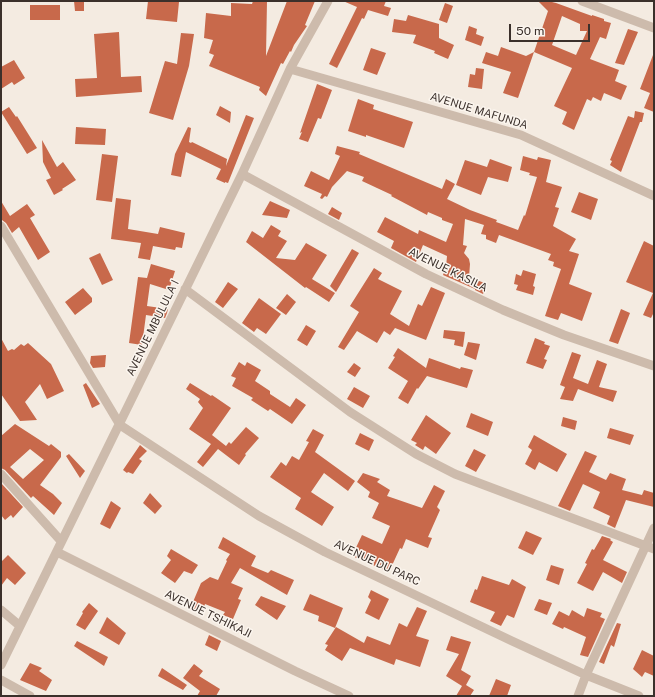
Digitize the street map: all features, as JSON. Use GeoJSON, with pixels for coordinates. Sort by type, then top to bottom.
{"type":"FeatureCollection","features":[{"type":"Feature","properties":{"kind":"street","name":"AVENUE MBULULA I"},"geometry":{"type":"LineString","coordinates":[[1,665],[61,541],[120,425],[184,289],[242,174],[290,69],[328,1]]}},
{"type":"Feature","properties":{"kind":"street"},"geometry":{"type":"LineString","coordinates":[[582,1],[654,28]]}},
{"type":"Feature","properties":{"kind":"street","name":"AVENUE MAFUNDA"},"geometry":{"type":"LineString","coordinates":[[290,69],[521,135],[654,196]]}},
{"type":"Feature","properties":{"kind":"street","name":"AVENUE KASILA"},"geometry":{"type":"LineString","coordinates":[[242,174],[433,277],[503,310],[557,332],[654,366]]}},
{"type":"Feature","properties":{"kind":"street"},"geometry":{"type":"LineString","coordinates":[[1,226],[120,425]]}},
{"type":"Feature","properties":{"kind":"street"},"geometry":{"type":"LineString","coordinates":[[184,289],[350,412],[416,454],[455,474],[650,548]]}},
{"type":"Feature","properties":{"kind":"street","name":"AVENUE DU PARC"},"geometry":{"type":"LineString","coordinates":[[120,425],[260,516],[325,552],[586,675],[638,696]]}},
{"type":"Feature","properties":{"kind":"street"},"geometry":{"type":"LineString","coordinates":[[1,474],[61,541]]}},
{"type":"Feature","properties":{"kind":"street"},"geometry":{"type":"LineString","coordinates":[[578,696],[586,675],[650,548],[654,528]]}},
{"type":"Feature","properties":{"kind":"street","name":"AVENUE TSHIKAJI"},"geometry":{"type":"LineString","coordinates":[[57,552],[295,671],[349,696]]}},
{"type":"Feature","properties":{"kind":"street"},"geometry":{"type":"LineString","coordinates":[[1,610],[20,626]]}},
{"type":"Feature","properties":{"kind":"street"},"geometry":{"type":"LineString","coordinates":[[1,680],[30,696]]}},
{"type":"Feature","properties":{"kind":"building"},"geometry":{"type":"Polygon","coordinates":[[[74,1],[84,1],[84,11],[75,11],[74,1]]]}},
{"type":"Feature","properties":{"kind":"building"},"geometry":{"type":"Polygon","coordinates":[[[148,1],[179,2],[177,22],[146,19],[148,1]]]}},
{"type":"Feature","properties":{"kind":"building"},"geometry":{"type":"Polygon","coordinates":[[[253,1],[267,1],[266,56],[287,1],[315,1],[305,25],[307,26],[283,64],[281,63],[266,96],[259,90],[260,87],[209,66],[214,55],[209,53],[213,40],[204,38],[206,13],[231,16],[231,3],[252,4],[253,1]]]}},
{"type":"Feature","properties":{"kind":"building"},"geometry":{"type":"Polygon","coordinates":[[[343,1],[386,1],[384,6],[391,8],[388,16],[368,10],[364,19],[362,18],[337,68],[329,64],[357,7],[343,1]]]}},
{"type":"Feature","properties":{"kind":"building"},"geometry":{"type":"Polygon","coordinates":[[[538,1],[556,3],[604,19],[604,21],[611,23],[606,39],[600,37],[590,59],[619,70],[615,81],[627,86],[621,100],[604,93],[601,101],[593,97],[591,101],[587,99],[574,130],[562,124],[567,112],[554,106],[572,68],[534,52],[548,11],[538,1]],[[562,16],[552,45],[576,55],[587,31],[580,31],[580,24],[562,16]]]}},
{"type":"Feature","properties":{"kind":"building"},"geometry":{"type":"Polygon","coordinates":[[[445,3],[453,6],[447,23],[439,20],[445,3]]]}},
{"type":"Feature","properties":{"kind":"building"},"geometry":{"type":"Polygon","coordinates":[[[30,5],[60,5],[60,20],[30,20],[30,5]]]}},
{"type":"Feature","properties":{"kind":"building"},"geometry":{"type":"Polygon","coordinates":[[[408,15],[439,24],[439,38],[454,45],[448,59],[434,53],[435,51],[413,43],[416,35],[392,32],[394,19],[406,21],[408,15]]]}},
{"type":"Feature","properties":{"kind":"building"},"geometry":{"type":"Polygon","coordinates":[[[469,26],[477,29],[476,34],[484,37],[481,46],[465,40],[469,26]]]}},
{"type":"Feature","properties":{"kind":"building"},"geometry":{"type":"Polygon","coordinates":[[[628,29],[638,32],[624,65],[615,63],[628,29]]]}},
{"type":"Feature","properties":{"kind":"building"},"geometry":{"type":"Polygon","coordinates":[[[119,32],[121,77],[141,76],[142,92],[76,97],[75,79],[97,78],[94,34],[119,32]]]}},
{"type":"Feature","properties":{"kind":"building"},"geometry":{"type":"Polygon","coordinates":[[[181,33],[194,34],[189,66],[173,120],[149,113],[165,61],[177,64],[181,33]]]}},
{"type":"Feature","properties":{"kind":"building"},"geometry":{"type":"Polygon","coordinates":[[[501,47],[526,56],[534,52],[518,98],[503,93],[511,72],[482,63],[486,52],[498,56],[501,47]]]}},
{"type":"Feature","properties":{"kind":"building"},"geometry":{"type":"Polygon","coordinates":[[[371,48],[386,53],[377,75],[363,70],[371,48]]]}},
{"type":"Feature","properties":{"kind":"building"},"geometry":{"type":"Polygon","coordinates":[[[653,55],[654,112],[644,108],[650,93],[640,89],[653,55]]]}},
{"type":"Feature","properties":{"kind":"building"},"geometry":{"type":"Polygon","coordinates":[[[14,60],[25,78],[14,85],[12,82],[1,89],[1,67],[14,60]]]}},
{"type":"Feature","properties":{"kind":"building"},"geometry":{"type":"Polygon","coordinates":[[[476,68],[484,69],[482,89],[468,87],[470,74],[475,75],[476,68]]]}},
{"type":"Feature","properties":{"kind":"building"},"geometry":{"type":"Polygon","coordinates":[[[317,84],[332,90],[321,119],[318,118],[308,142],[299,139],[317,84]]]}},
{"type":"Feature","properties":{"kind":"building"},"geometry":{"type":"Polygon","coordinates":[[[358,99],[374,105],[373,109],[413,122],[404,148],[366,135],[366,137],[348,131],[358,99]]]}},
{"type":"Feature","properties":{"kind":"building"},"geometry":{"type":"Polygon","coordinates":[[[220,106],[231,112],[230,123],[216,115],[220,106]]]}},
{"type":"Feature","properties":{"kind":"building"},"geometry":{"type":"Polygon","coordinates":[[[9,107],[16,117],[17,116],[37,148],[27,154],[1,112],[9,107]]]}},
{"type":"Feature","properties":{"kind":"building"},"geometry":{"type":"Polygon","coordinates":[[[635,111],[644,113],[642,122],[640,122],[621,172],[610,165],[612,161],[610,160],[628,116],[634,118],[635,111]]]}},
{"type":"Feature","properties":{"kind":"building"},"geometry":{"type":"Polygon","coordinates":[[[246,115],[254,118],[228,183],[216,179],[221,169],[186,152],[181,177],[171,175],[175,154],[188,127],[191,128],[189,142],[192,142],[227,159],[226,166],[246,115]]]}},
{"type":"Feature","properties":{"kind":"building"},"geometry":{"type":"Polygon","coordinates":[[[76,127],[106,129],[105,145],[75,144],[76,127]]]}},
{"type":"Feature","properties":{"kind":"building"},"geometry":{"type":"Polygon","coordinates":[[[42,140],[57,167],[63,162],[76,180],[54,195],[46,180],[51,178],[43,162],[42,140]]]}},
{"type":"Feature","properties":{"kind":"building"},"geometry":{"type":"Polygon","coordinates":[[[337,146],[360,152],[359,154],[442,189],[446,179],[455,184],[447,199],[470,210],[497,220],[496,222],[518,230],[524,215],[525,216],[537,177],[520,170],[523,156],[537,160],[538,157],[551,160],[546,182],[562,187],[555,207],[559,208],[553,226],[576,239],[569,251],[579,254],[569,284],[592,293],[582,321],[561,313],[558,320],[545,316],[561,269],[553,266],[554,262],[548,260],[551,254],[499,235],[496,243],[486,239],[486,235],[481,234],[484,225],[465,219],[463,245],[467,246],[464,253],[469,259],[469,277],[487,284],[483,294],[443,275],[446,267],[447,256],[423,245],[416,262],[391,248],[394,241],[377,232],[385,217],[418,234],[419,230],[446,242],[453,224],[428,212],[427,215],[391,196],[392,195],[362,181],[364,177],[347,171],[332,187],[327,197],[325,196],[322,199],[320,198],[322,194],[304,186],[311,171],[329,180],[340,156],[335,154],[337,146]]]}},
{"type":"Feature","properties":{"kind":"building"},"geometry":{"type":"Polygon","coordinates":[[[102,154],[118,156],[112,202],[96,200],[102,154]]]}},
{"type":"Feature","properties":{"kind":"building"},"geometry":{"type":"Polygon","coordinates":[[[490,159],[512,167],[508,182],[488,177],[481,195],[456,185],[465,160],[487,167],[490,159]]]}},
{"type":"Feature","properties":{"kind":"building"},"geometry":{"type":"Polygon","coordinates":[[[579,192],[598,199],[591,220],[571,212],[579,192]]]}},
{"type":"Feature","properties":{"kind":"building"},"geometry":{"type":"Polygon","coordinates":[[[116,198],[131,200],[128,229],[158,234],[160,227],[185,233],[182,248],[176,247],[175,250],[153,246],[150,260],[138,258],[141,243],[111,239],[116,198]]]}},
{"type":"Feature","properties":{"kind":"building"},"geometry":{"type":"Polygon","coordinates":[[[1,201],[10,216],[27,204],[35,215],[30,218],[50,252],[38,260],[19,227],[12,233],[6,223],[2,220],[1,201]]]}},
{"type":"Feature","properties":{"kind":"building"},"geometry":{"type":"Polygon","coordinates":[[[270,201],[290,210],[287,218],[262,215],[270,201]]]}},
{"type":"Feature","properties":{"kind":"building"},"geometry":{"type":"Polygon","coordinates":[[[332,207],[342,213],[339,220],[328,214],[332,207]]]}},
{"type":"Feature","properties":{"kind":"building"},"geometry":{"type":"Polygon","coordinates":[[[271,225],[281,231],[278,236],[287,241],[276,258],[295,260],[306,243],[327,255],[312,279],[335,293],[329,302],[306,287],[305,288],[246,242],[252,231],[263,238],[271,225]]]}},
{"type":"Feature","properties":{"kind":"building"},"geometry":{"type":"Polygon","coordinates":[[[644,241],[654,246],[654,312],[651,318],[643,315],[653,293],[626,282],[644,241]]]}},
{"type":"Feature","properties":{"kind":"building"},"geometry":{"type":"Polygon","coordinates":[[[352,249],[359,253],[336,292],[330,286],[352,249]]]}},
{"type":"Feature","properties":{"kind":"building"},"geometry":{"type":"Polygon","coordinates":[[[100,253],[113,280],[102,285],[89,258],[100,253]]]}},
{"type":"Feature","properties":{"kind":"building"},"geometry":{"type":"Polygon","coordinates":[[[151,264],[175,271],[169,290],[150,284],[147,306],[168,309],[167,313],[165,318],[146,315],[142,345],[129,343],[138,277],[147,278],[151,264]]]}},
{"type":"Feature","properties":{"kind":"building"},"geometry":{"type":"Polygon","coordinates":[[[374,268],[382,273],[378,279],[402,291],[390,314],[409,326],[418,304],[422,306],[431,287],[445,293],[426,340],[395,328],[390,335],[384,331],[377,343],[357,331],[344,350],[338,347],[359,312],[350,306],[374,268]]]}},
{"type":"Feature","properties":{"kind":"building"},"geometry":{"type":"Polygon","coordinates":[[[523,270],[536,274],[533,286],[535,287],[533,295],[516,290],[518,285],[514,284],[516,274],[521,276],[523,270]]]}},
{"type":"Feature","properties":{"kind":"building"},"geometry":{"type":"Polygon","coordinates":[[[228,282],[238,289],[223,308],[215,302],[228,282]]]}},
{"type":"Feature","properties":{"kind":"building"},"geometry":{"type":"Polygon","coordinates":[[[83,288],[92,298],[92,302],[75,315],[65,302],[83,288]]]}},
{"type":"Feature","properties":{"kind":"building"},"geometry":{"type":"Polygon","coordinates":[[[287,294],[296,302],[286,315],[276,308],[287,294]]]}},
{"type":"Feature","properties":{"kind":"building"},"geometry":{"type":"Polygon","coordinates":[[[259,298],[281,314],[266,334],[257,328],[254,332],[242,323],[259,298]]]}},
{"type":"Feature","properties":{"kind":"building"},"geometry":{"type":"Polygon","coordinates":[[[621,309],[630,313],[618,344],[609,341],[621,309]]]}},
{"type":"Feature","properties":{"kind":"building"},"geometry":{"type":"Polygon","coordinates":[[[306,325],[316,331],[307,346],[297,340],[306,325]]]}},
{"type":"Feature","properties":{"kind":"building"},"geometry":{"type":"Polygon","coordinates":[[[444,330],[465,332],[463,347],[454,345],[455,340],[443,338],[444,330]]]}},
{"type":"Feature","properties":{"kind":"building"},"geometry":{"type":"Polygon","coordinates":[[[1,338],[8,351],[12,349],[14,350],[21,344],[24,346],[28,343],[51,364],[64,391],[47,399],[40,384],[25,402],[37,420],[20,421],[1,394],[1,338]]]}},
{"type":"Feature","properties":{"kind":"building"},"geometry":{"type":"Polygon","coordinates":[[[535,338],[550,346],[544,359],[547,360],[543,369],[526,363],[535,338]]]}},
{"type":"Feature","properties":{"kind":"building"},"geometry":{"type":"Polygon","coordinates":[[[468,342],[480,344],[476,360],[464,355],[468,342]]]}},
{"type":"Feature","properties":{"kind":"building"},"geometry":{"type":"Polygon","coordinates":[[[398,348],[426,368],[429,358],[460,369],[461,367],[473,370],[467,388],[427,376],[418,389],[417,388],[408,404],[398,398],[408,381],[388,368],[395,357],[393,356],[398,348]]]}},
{"type":"Feature","properties":{"kind":"building"},"geometry":{"type":"Polygon","coordinates":[[[572,352],[581,355],[573,378],[588,384],[597,360],[607,364],[599,387],[617,391],[613,402],[578,389],[573,401],[560,399],[565,387],[560,385],[572,352]]]}},
{"type":"Feature","properties":{"kind":"building"},"geometry":{"type":"Polygon","coordinates":[[[106,355],[105,367],[93,368],[90,363],[91,356],[106,355]]]}},
{"type":"Feature","properties":{"kind":"building"},"geometry":{"type":"Polygon","coordinates":[[[239,362],[245,366],[247,362],[261,370],[255,381],[270,391],[270,394],[290,407],[296,398],[306,405],[292,424],[270,409],[268,411],[251,400],[253,398],[232,386],[236,378],[231,376],[239,362]]]}},
{"type":"Feature","properties":{"kind":"building"},"geometry":{"type":"Polygon","coordinates":[[[354,363],[361,368],[355,377],[347,372],[354,363]]]}},
{"type":"Feature","properties":{"kind":"building"},"geometry":{"type":"Polygon","coordinates":[[[86,383],[100,404],[92,408],[83,385],[86,383]]]}},
{"type":"Feature","properties":{"kind":"building"},"geometry":{"type":"Polygon","coordinates":[[[190,383],[211,396],[212,395],[231,408],[212,435],[226,446],[229,442],[231,444],[246,427],[259,438],[245,454],[246,455],[239,465],[218,449],[203,467],[197,462],[211,444],[189,429],[203,408],[198,402],[200,399],[186,389],[190,383]]]}},
{"type":"Feature","properties":{"kind":"building"},"geometry":{"type":"Polygon","coordinates":[[[354,387],[370,396],[363,408],[347,399],[354,387]]]}},
{"type":"Feature","properties":{"kind":"building"},"geometry":{"type":"Polygon","coordinates":[[[471,413],[493,422],[488,436],[466,427],[471,413]]]}},
{"type":"Feature","properties":{"kind":"building"},"geometry":{"type":"Polygon","coordinates":[[[426,415],[451,433],[436,454],[425,446],[423,450],[415,445],[417,443],[411,440],[426,415]]]}},
{"type":"Feature","properties":{"kind":"building"},"geometry":{"type":"Polygon","coordinates":[[[563,417],[577,421],[575,430],[561,426],[563,417]]]}},
{"type":"Feature","properties":{"kind":"building"},"geometry":{"type":"Polygon","coordinates":[[[15,424],[49,446],[51,444],[61,452],[61,457],[40,485],[53,494],[62,503],[54,515],[33,496],[31,498],[5,470],[1,468],[1,436],[15,424]],[[30,449],[10,467],[23,479],[44,460],[30,449]]]}},
{"type":"Feature","properties":{"kind":"building"},"geometry":{"type":"Polygon","coordinates":[[[610,428],[634,435],[630,445],[607,438],[610,428]]]}},
{"type":"Feature","properties":{"kind":"building"},"geometry":{"type":"Polygon","coordinates":[[[313,429],[324,435],[315,452],[355,481],[348,491],[324,473],[311,492],[334,507],[322,526],[295,509],[301,498],[270,477],[281,462],[286,466],[292,456],[299,460],[309,442],[306,441],[313,429]]]}},
{"type":"Feature","properties":{"kind":"building"},"geometry":{"type":"Polygon","coordinates":[[[360,433],[374,440],[369,451],[355,444],[360,433]]]}},
{"type":"Feature","properties":{"kind":"building"},"geometry":{"type":"Polygon","coordinates":[[[534,435],[567,454],[557,472],[539,462],[535,470],[525,464],[532,450],[528,447],[534,435]]]}},
{"type":"Feature","properties":{"kind":"building"},"geometry":{"type":"Polygon","coordinates":[[[140,445],[147,451],[139,459],[142,461],[133,474],[127,473],[123,470],[140,445]]]}},
{"type":"Feature","properties":{"kind":"building"},"geometry":{"type":"Polygon","coordinates":[[[474,449],[486,455],[476,472],[465,466],[474,449]]]}},
{"type":"Feature","properties":{"kind":"building"},"geometry":{"type":"Polygon","coordinates":[[[585,451],[597,456],[589,472],[606,480],[610,473],[626,479],[622,490],[642,495],[644,490],[654,493],[654,507],[626,500],[615,528],[607,524],[610,516],[593,508],[600,492],[583,484],[570,511],[558,506],[585,451]]]}},
{"type":"Feature","properties":{"kind":"building"},"geometry":{"type":"Polygon","coordinates":[[[69,454],[85,471],[80,478],[66,456],[69,454]]]}},
{"type":"Feature","properties":{"kind":"building"},"geometry":{"type":"Polygon","coordinates":[[[363,473],[380,479],[377,482],[390,490],[387,496],[422,508],[434,485],[445,491],[437,507],[440,510],[428,537],[432,538],[428,548],[406,539],[402,549],[400,548],[389,572],[352,556],[362,535],[382,544],[390,526],[372,518],[379,503],[368,497],[370,492],[357,482],[363,473]]]}},
{"type":"Feature","properties":{"kind":"building"},"geometry":{"type":"Polygon","coordinates":[[[1,483],[23,507],[13,518],[11,515],[5,520],[1,515],[1,483]]]}},
{"type":"Feature","properties":{"kind":"building"},"geometry":{"type":"Polygon","coordinates":[[[150,493],[162,506],[155,514],[143,503],[150,493]]]}},
{"type":"Feature","properties":{"kind":"building"},"geometry":{"type":"Polygon","coordinates":[[[111,501],[121,508],[110,529],[100,524],[111,501]]]}},
{"type":"Feature","properties":{"kind":"building"},"geometry":{"type":"Polygon","coordinates":[[[526,531],[542,538],[533,555],[518,548],[526,531]]]}},
{"type":"Feature","properties":{"kind":"building"},"geometry":{"type":"Polygon","coordinates":[[[602,536],[611,539],[610,540],[613,542],[603,560],[627,572],[622,583],[603,572],[593,591],[577,583],[587,564],[585,563],[592,549],[594,550],[602,536]]]}},
{"type":"Feature","properties":{"kind":"building"},"geometry":{"type":"Polygon","coordinates":[[[223,537],[256,556],[251,566],[268,573],[271,570],[294,580],[287,595],[240,568],[231,583],[243,588],[238,599],[241,600],[233,619],[223,615],[225,612],[205,604],[202,614],[190,609],[201,583],[210,577],[218,580],[227,561],[226,560],[230,554],[218,548],[223,537]]]}},
{"type":"Feature","properties":{"kind":"building"},"geometry":{"type":"Polygon","coordinates":[[[171,549],[198,565],[192,574],[184,571],[175,583],[161,573],[171,560],[167,556],[171,549]]]}},
{"type":"Feature","properties":{"kind":"building"},"geometry":{"type":"Polygon","coordinates":[[[8,555],[26,573],[15,585],[7,578],[1,586],[1,562],[8,555]]]}},
{"type":"Feature","properties":{"kind":"building"},"geometry":{"type":"Polygon","coordinates":[[[551,565],[564,569],[559,585],[546,580],[551,565]]]}},
{"type":"Feature","properties":{"kind":"building"},"geometry":{"type":"Polygon","coordinates":[[[482,576],[509,585],[512,579],[526,587],[514,618],[507,615],[501,626],[490,621],[495,612],[470,602],[475,589],[477,590],[482,576]]]}},
{"type":"Feature","properties":{"kind":"building"},"geometry":{"type":"Polygon","coordinates":[[[371,590],[389,599],[379,620],[365,613],[371,600],[368,597],[371,590]]]}},
{"type":"Feature","properties":{"kind":"building"},"geometry":{"type":"Polygon","coordinates":[[[310,594],[343,608],[335,628],[318,621],[319,616],[303,610],[310,594]]]}},
{"type":"Feature","properties":{"kind":"building"},"geometry":{"type":"Polygon","coordinates":[[[261,596],[286,606],[277,620],[255,605],[261,596]]]}},
{"type":"Feature","properties":{"kind":"building"},"geometry":{"type":"Polygon","coordinates":[[[539,599],[552,603],[547,615],[534,610],[539,599]]]}},
{"type":"Feature","properties":{"kind":"building"},"geometry":{"type":"Polygon","coordinates":[[[89,603],[98,611],[85,630],[76,625],[83,613],[82,612],[89,603]]]}},
{"type":"Feature","properties":{"kind":"building"},"geometry":{"type":"Polygon","coordinates":[[[417,607],[427,611],[416,636],[429,640],[420,667],[396,659],[394,665],[350,648],[342,661],[325,650],[328,645],[325,644],[336,627],[364,643],[367,636],[390,645],[399,623],[407,627],[417,607]]]}},
{"type":"Feature","properties":{"kind":"building"},"geometry":{"type":"Polygon","coordinates":[[[587,608],[602,613],[600,617],[605,619],[588,657],[580,655],[586,637],[564,627],[563,629],[552,624],[559,611],[569,616],[572,610],[584,617],[587,608]]]}},
{"type":"Feature","properties":{"kind":"building"},"geometry":{"type":"Polygon","coordinates":[[[107,617],[126,633],[119,645],[99,633],[107,617]]]}},
{"type":"Feature","properties":{"kind":"building"},"geometry":{"type":"Polygon","coordinates":[[[617,623],[621,624],[614,647],[611,645],[604,664],[599,662],[617,623]]]}},
{"type":"Feature","properties":{"kind":"building"},"geometry":{"type":"Polygon","coordinates":[[[209,635],[221,641],[217,651],[205,645],[209,635]]]}},
{"type":"Feature","properties":{"kind":"building"},"geometry":{"type":"Polygon","coordinates":[[[451,636],[471,642],[461,670],[471,676],[466,685],[474,690],[470,696],[456,696],[462,686],[446,676],[459,654],[446,650],[451,636]]]}},
{"type":"Feature","properties":{"kind":"building"},"geometry":{"type":"Polygon","coordinates":[[[77,641],[108,657],[104,666],[74,646],[77,641]]]}},
{"type":"Feature","properties":{"kind":"building"},"geometry":{"type":"Polygon","coordinates":[[[642,650],[654,656],[654,676],[645,672],[642,677],[633,669],[642,650]]]}},
{"type":"Feature","properties":{"kind":"building"},"geometry":{"type":"Polygon","coordinates":[[[30,663],[42,668],[39,671],[52,680],[46,691],[20,680],[30,663]]]}},
{"type":"Feature","properties":{"kind":"building"},"geometry":{"type":"Polygon","coordinates":[[[194,664],[203,671],[199,676],[220,689],[216,696],[197,696],[200,691],[183,678],[194,664]]]}},
{"type":"Feature","properties":{"kind":"building"},"geometry":{"type":"Polygon","coordinates":[[[162,668],[187,685],[183,690],[158,676],[162,668]]]}},
{"type":"Feature","properties":{"kind":"building"},"geometry":{"type":"Polygon","coordinates":[[[496,679],[511,685],[507,696],[489,696],[496,679]]]}}]}
